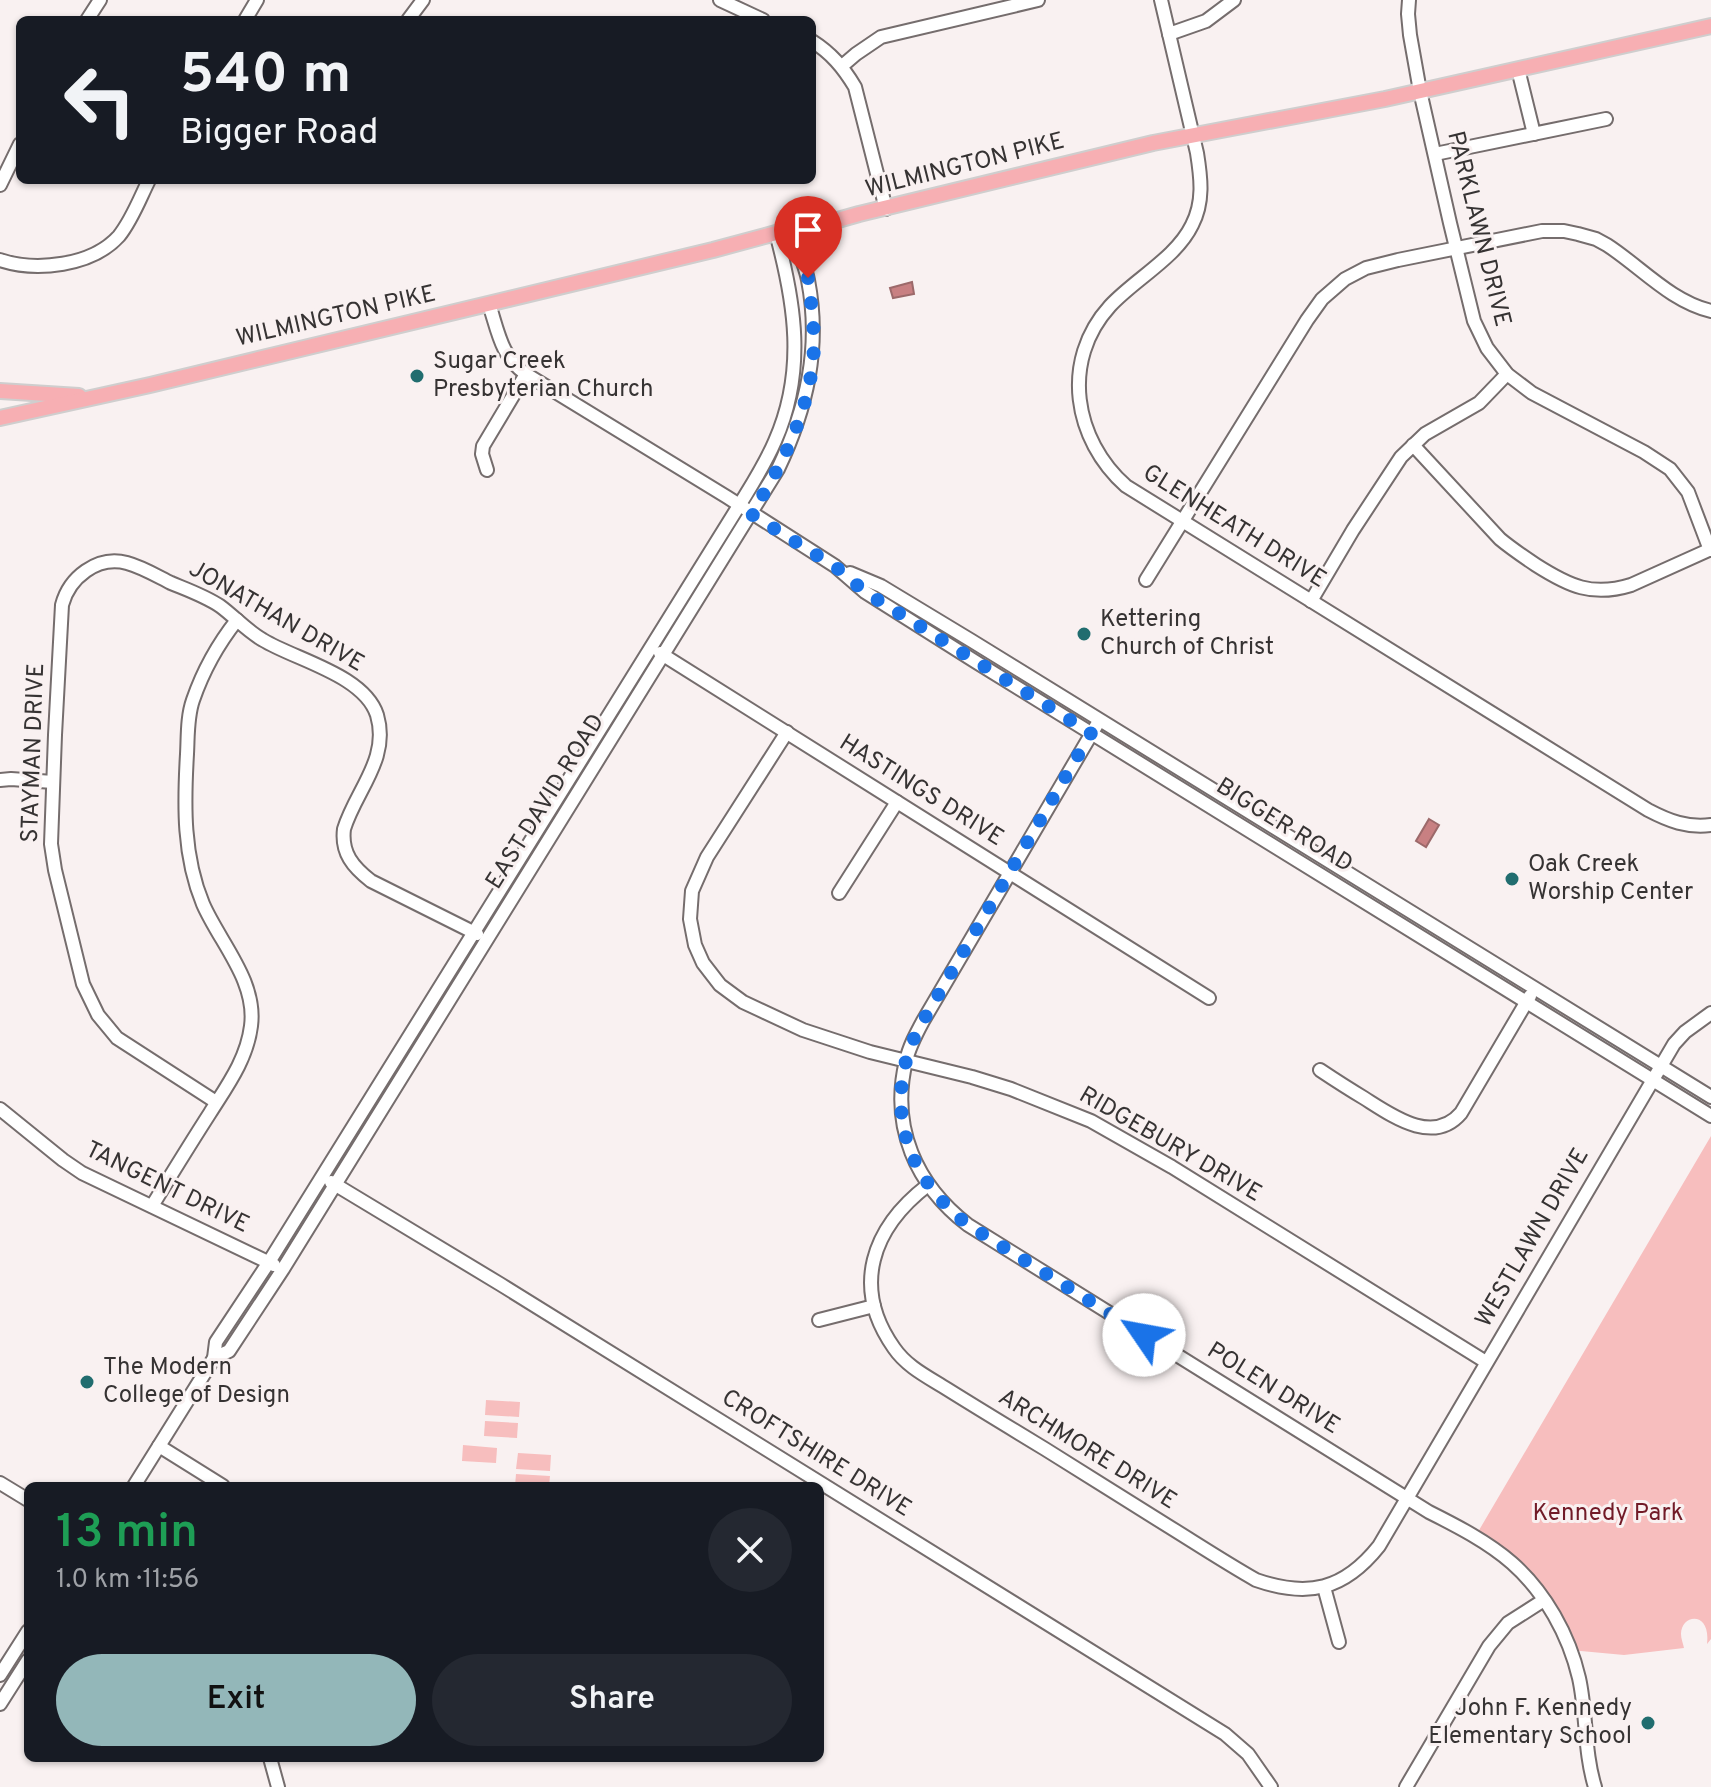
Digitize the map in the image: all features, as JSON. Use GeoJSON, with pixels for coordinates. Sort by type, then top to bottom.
{"type":"FeatureCollection","features":[{"type":"Feature","properties":{"kind":"main road","name":"WILMINGTON PIKE"},"geometry":{"type":"LineString","coordinates":[[1,417],[489,304],[776,233],[792,233],[826,222],[1153,143],[1420,91],[1711,26]]}},
{"type":"Feature","properties":{"kind":"main road"},"geometry":{"type":"LineString","coordinates":[[0,391],[96,397]]}},
{"type":"Feature","properties":{"kind":"street"},"geometry":{"type":"LineString","coordinates":[[720,0],[751,16]]}},
{"type":"Feature","properties":{"kind":"street"},"geometry":{"type":"LineString","coordinates":[[842,66],[881,37],[1038,0]]}},
{"type":"Feature","properties":{"kind":"street","name":"GLENHEATH DRIVE"},"geometry":{"type":"LineString","coordinates":[[1161,0],[1193,135],[1201,188],[1198,212],[1192,227],[1176,248],[1111,305],[1093,330],[1083,357],[1079,391],[1083,420],[1106,466],[1126,486],[1648,810],[1680,824],[1711,825]]}},
{"type":"Feature","properties":{"kind":"street"},"geometry":{"type":"LineString","coordinates":[[1169,34],[1206,21],[1234,0]]}},
{"type":"Feature","properties":{"kind":"street","name":"PARKLAWN DRIVE"},"geometry":{"type":"LineString","coordinates":[[1409,0],[1410,35],[1420,91],[1474,321],[1487,348],[1507,374],[1532,393],[1670,469],[1688,492],[1711,550]]}},
{"type":"Feature","properties":{"kind":"street"},"geometry":{"type":"LineString","coordinates":[[816,44],[842,66],[859,96],[886,209]]}},
{"type":"Feature","properties":{"kind":"street"},"geometry":{"type":"LineString","coordinates":[[1518,69],[1534,134]]}},
{"type":"Feature","properties":{"kind":"street"},"geometry":{"type":"LineString","coordinates":[[1435,154],[1606,119]]}},
{"type":"Feature","properties":{"kind":"street"},"geometry":{"type":"LineString","coordinates":[[0,185],[16,152]]}},
{"type":"Feature","properties":{"kind":"street"},"geometry":{"type":"LineString","coordinates":[[0,260],[21,265],[50,265],[101,251],[126,226],[147,184]]}},
{"type":"Feature","properties":{"kind":"street"},"geometry":{"type":"LineString","coordinates":[[1146,580],[1307,320],[1322,299],[1345,279],[1366,268],[1542,231],[1564,231],[1596,239],[1677,297],[1711,311]]}},
{"type":"Feature","properties":{"kind":"street","name":"EAST DAVID ROAD"},"geometry":{"type":"LineString","coordinates":[[136,1482],[214,1358],[216,1342],[269,1262],[739,506],[775,442],[788,405],[793,378],[795,332],[776,233]]}},
{"type":"Feature","properties":{"kind":"street","name":"EAST DAVID ROAD"},"geometry":{"type":"LineString","coordinates":[[214,1358],[229,1351],[283,1269],[778,469],[790,445],[806,394],[814,348],[808,278],[792,233]]}},
{"type":"Feature","properties":{"kind":"street","name":"BIGGER ROAD"},"geometry":{"type":"LineString","coordinates":[[489,304],[506,353],[516,367],[526,374],[837,568],[865,592],[1711,1116]]}},
{"type":"Feature","properties":{"kind":"street"},"geometry":{"type":"LineString","coordinates":[[487,470],[483,446],[526,374]]}},
{"type":"Feature","properties":{"kind":"street"},"geometry":{"type":"LineString","coordinates":[[1311,601],[1393,467],[1433,428],[1479,403],[1507,374]]}},
{"type":"Feature","properties":{"kind":"street"},"geometry":{"type":"LineString","coordinates":[[1413,445],[1507,545],[1578,588],[1619,589],[1711,550]]}},
{"type":"Feature","properties":{"kind":"street","name":"JONATHAN DRIVE"},"geometry":{"type":"LineString","coordinates":[[74,581],[85,571],[102,564],[126,563],[212,601],[266,642],[339,677],[366,697],[376,714],[380,741],[374,767],[344,829],[345,853],[359,872],[371,881],[487,939]]}},
{"type":"Feature","properties":{"kind":"street","name":"BIGGER ROAD"},"geometry":{"type":"LineString","coordinates":[[837,568],[881,586],[1711,1097]]}},
{"type":"Feature","properties":{"kind":"street","name":"STAYMAN DRIVE"},"geometry":{"type":"LineString","coordinates":[[74,581],[64,596],[60,623],[51,829],[55,870],[88,997],[117,1038],[216,1102]]}},
{"type":"Feature","properties":{"kind":"street"},"geometry":{"type":"LineString","coordinates":[[152,1206],[216,1102],[249,1041],[252,1011],[249,994],[202,901],[190,861],[184,809],[193,700],[218,646],[237,620]]}},
{"type":"Feature","properties":{"kind":"street","name":"HASTINGS DRIVE"},"geometry":{"type":"LineString","coordinates":[[650,647],[1209,998]]}},
{"type":"Feature","properties":{"kind":"street","name":"POLEN DRIVE"},"geometry":{"type":"LineString","coordinates":[[1099,721],[923,1021],[906,1060],[902,1114],[912,1157],[941,1202],[968,1225],[1497,1551],[1518,1569],[1555,1616],[1567,1642],[1579,1679],[1595,1787]]}},
{"type":"Feature","properties":{"kind":"street","name":"RIDGEBURY DRIVE"},"geometry":{"type":"LineString","coordinates":[[787,732],[695,881],[690,903],[695,945],[711,975],[727,992],[803,1030],[870,1052],[1011,1089],[1091,1121],[1172,1167],[1486,1362]]}},
{"type":"Feature","properties":{"kind":"street"},"geometry":{"type":"LineString","coordinates":[[0,780],[53,782]]}},
{"type":"Feature","properties":{"kind":"street"},"geometry":{"type":"LineString","coordinates":[[839,893],[897,802]]}},
{"type":"Feature","properties":{"kind":"street"},"geometry":{"type":"LineString","coordinates":[[1320,1070],[1404,1122],[1424,1127],[1452,1122],[1461,1113],[1534,988]]}},
{"type":"Feature","properties":{"kind":"street","name":"WESTLAWN DRIVE"},"geometry":{"type":"LineString","coordinates":[[1408,1498],[1660,1066],[1685,1032],[1711,1013]]}},
{"type":"Feature","properties":{"kind":"street","name":"TANGENT DRIVE"},"geometry":{"type":"LineString","coordinates":[[0,1109],[82,1173],[283,1269]]}},
{"type":"Feature","properties":{"kind":"street","name":"CROFTSHIRE DRIVE"},"geometry":{"type":"LineString","coordinates":[[321,1177],[488,1276],[819,1482]]}},
{"type":"Feature","properties":{"kind":"street","name":"ARCHMORE DRIVE"},"geometry":{"type":"LineString","coordinates":[[928,1185],[898,1211],[882,1236],[872,1279],[874,1306],[883,1330],[895,1350],[915,1368],[1256,1580],[1284,1588],[1324,1587],[1348,1576],[1370,1557],[1408,1498]]}},
{"type":"Feature","properties":{"kind":"street"},"geometry":{"type":"LineString","coordinates":[[819,1320],[874,1306]]}},
{"type":"Feature","properties":{"kind":"street"},"geometry":{"type":"LineString","coordinates":[[159,1446],[217,1482]]}},
{"type":"Feature","properties":{"kind":"street"},"geometry":{"type":"LineString","coordinates":[[0,1483],[24,1498]]}},
{"type":"Feature","properties":{"kind":"street","name":"CROFTSHIRE DRIVE"},"geometry":{"type":"LineString","coordinates":[[824,1485],[1225,1734],[1248,1754],[1271,1787]]}},
{"type":"Feature","properties":{"kind":"street"},"geometry":{"type":"LineString","coordinates":[[1324,1587],[1339,1642]]}},
{"type":"Feature","properties":{"kind":"street"},"geometry":{"type":"LineString","coordinates":[[1406,1787],[1489,1646],[1508,1623],[1544,1600]]}},
{"type":"Feature","properties":{"kind":"street"},"geometry":{"type":"LineString","coordinates":[[0,1675],[24,1637]]}},
{"type":"Feature","properties":{"kind":"street"},"geometry":{"type":"LineString","coordinates":[[0,1704],[24,1666]]}},
{"type":"Feature","properties":{"kind":"street"},"geometry":{"type":"LineString","coordinates":[[271,1762],[278,1787]]}},
{"type":"Feature","properties":{"kind":"green space","name":"Kennedy Park"},"geometry":{"type":"Polygon","coordinates":[[[1711,1136],[1711,1639],[1707,1644],[1705,1625],[1690,1619],[1682,1627],[1684,1648],[1624,1655],[1570,1650],[1544,1600],[1475,1537],[1711,1136]]]}},
{"type":"Feature","properties":{"kind":"green space"},"geometry":{"type":"Polygon","coordinates":[[[486,1400],[520,1402],[519,1417],[485,1415],[486,1400]]]}},
{"type":"Feature","properties":{"kind":"green space"},"geometry":{"type":"Polygon","coordinates":[[[485,1421],[518,1423],[517,1438],[484,1436],[485,1421]]]}},
{"type":"Feature","properties":{"kind":"green space"},"geometry":{"type":"Polygon","coordinates":[[[463,1445],[497,1448],[496,1463],[462,1461],[463,1445]]]}},
{"type":"Feature","properties":{"kind":"green space"},"geometry":{"type":"Polygon","coordinates":[[[518,1453],[551,1455],[550,1471],[516,1469],[518,1453]]]}},
{"type":"Feature","properties":{"kind":"green space"},"geometry":{"type":"Polygon","coordinates":[[[516,1474],[550,1476],[549,1482],[515,1482],[516,1474]]]}},
{"type":"Feature","properties":{"kind":"shaded area"},"geometry":{"type":"Polygon","coordinates":[[[912,282],[914,294],[893,298],[890,288],[912,282]]]}},
{"type":"Feature","properties":{"kind":"shaded area"},"geometry":{"type":"Polygon","coordinates":[[[1429,819],[1439,825],[1426,847],[1416,841],[1429,819]]]}},
{"type":"Feature","properties":{"kind":"place","name":"Sugar Creek Presbyterian Church"},"geometry":{"type":"Point","coordinates":[417,376]}},
{"type":"Feature","properties":{"kind":"place","name":"Kettering Church of Christ"},"geometry":{"type":"Point","coordinates":[1084,634]}},
{"type":"Feature","properties":{"kind":"place","name":"Oak Creek Worship Center"},"geometry":{"type":"Point","coordinates":[1512,879]}},
{"type":"Feature","properties":{"kind":"place","name":"The Modern College of Design"},"geometry":{"type":"Point","coordinates":[87,1382]}},
{"type":"Feature","properties":{"kind":"place","name":"John F. Kennedy Elementary School"},"geometry":{"type":"Point","coordinates":[1648,1723]}},
{"type":"Feature","properties":{"kind":"route"},"geometry":{"type":"LineString","coordinates":[[808,278],[814,348],[806,394],[790,445],[751,514],[837,568],[865,592],[1091,733],[911,1045],[901,1097],[906,1138],[912,1157],[920,1174],[941,1202],[968,1225],[1144,1335]]}}]}
